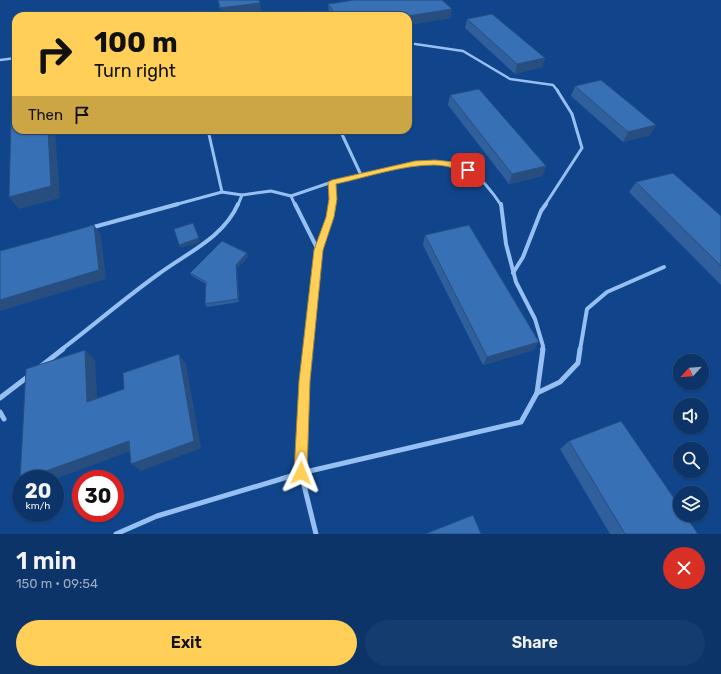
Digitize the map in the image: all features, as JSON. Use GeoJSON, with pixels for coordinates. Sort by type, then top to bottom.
{"type":"FeatureCollection","features":[{"type":"Feature","properties":{"kind":"street"},"geometry":{"type":"LineString","coordinates":[[415,44],[463,51],[510,78],[553,84],[566,102],[579,130],[582,148],[541,211],[523,257],[513,273]]}},
{"type":"Feature","properties":{"kind":"street"},"geometry":{"type":"LineString","coordinates":[[0,60],[12,58]]}},
{"type":"Feature","properties":{"kind":"street"},"geometry":{"type":"LineString","coordinates":[[209,134],[222,192]]}},
{"type":"Feature","properties":{"kind":"street"},"geometry":{"type":"LineString","coordinates":[[342,134],[361,176]]}},
{"type":"Feature","properties":{"kind":"street"},"geometry":{"type":"LineString","coordinates":[[82,230],[222,192],[242,194],[271,191],[291,196],[332,182],[415,164],[435,162],[454,164],[468,170],[493,192],[502,206],[506,244],[513,273],[535,319],[543,346],[537,393],[521,422],[301,473],[157,516],[116,534]]}},
{"type":"Feature","properties":{"kind":"street"},"geometry":{"type":"LineString","coordinates":[[316,534],[301,473],[304,381],[318,250],[330,217],[333,199],[332,182]]}},
{"type":"Feature","properties":{"kind":"street"},"geometry":{"type":"LineString","coordinates":[[0,398],[160,274],[187,256],[218,232],[234,214],[242,194]]}},
{"type":"Feature","properties":{"kind":"street"},"geometry":{"type":"LineString","coordinates":[[291,196],[318,250]]}},
{"type":"Feature","properties":{"kind":"street"},"geometry":{"type":"LineString","coordinates":[[537,393],[560,382],[578,363],[587,308],[607,292],[664,267]]}},
{"type":"Feature","properties":{"kind":"street"},"geometry":{"type":"LineString","coordinates":[[0,412],[4,419]]}},
{"type":"Feature","properties":{"kind":"building"},"geometry":{"type":"Polygon","coordinates":[[[218,0],[259,0],[260,3],[220,8],[218,0]]]}},
{"type":"Feature","properties":{"kind":"building"},"geometry":{"type":"Polygon","coordinates":[[[354,0],[442,0],[452,9],[412,15],[412,12],[334,12],[328,4],[354,0]]]}},
{"type":"Feature","properties":{"kind":"building"},"geometry":{"type":"Polygon","coordinates":[[[492,14],[545,58],[517,64],[467,19],[492,14]]]}},
{"type":"Feature","properties":{"kind":"building"},"geometry":{"type":"Polygon","coordinates":[[[601,80],[656,125],[628,132],[575,86],[601,80]]]}},
{"type":"Feature","properties":{"kind":"building"},"geometry":{"type":"Polygon","coordinates":[[[12,83],[12,134],[48,134],[51,186],[9,197],[12,83]]]}},
{"type":"Feature","properties":{"kind":"building"},"geometry":{"type":"Polygon","coordinates":[[[479,89],[546,166],[512,174],[450,95],[479,89]]]}},
{"type":"Feature","properties":{"kind":"building"},"geometry":{"type":"Polygon","coordinates":[[[673,173],[721,216],[721,266],[636,182],[673,173]]]}},
{"type":"Feature","properties":{"kind":"building"},"geometry":{"type":"Polygon","coordinates":[[[193,223],[199,238],[179,245],[174,229],[193,223]]]}},
{"type":"Feature","properties":{"kind":"building"},"geometry":{"type":"Polygon","coordinates":[[[94,225],[99,270],[0,300],[0,251],[94,225]]]}},
{"type":"Feature","properties":{"kind":"building"},"geometry":{"type":"Polygon","coordinates":[[[469,225],[539,342],[487,357],[425,235],[469,225]]]}},
{"type":"Feature","properties":{"kind":"building"},"geometry":{"type":"Polygon","coordinates":[[[222,241],[247,253],[236,265],[238,299],[205,304],[206,282],[190,273],[222,241]]]}},
{"type":"Feature","properties":{"kind":"building"},"geometry":{"type":"Polygon","coordinates":[[[85,350],[87,402],[124,389],[123,373],[179,354],[194,441],[131,464],[129,441],[49,470],[21,470],[26,369],[85,350]]]}},
{"type":"Feature","properties":{"kind":"building"},"geometry":{"type":"Polygon","coordinates":[[[621,421],[673,497],[673,522],[690,522],[698,534],[625,534],[569,441],[621,421]]]}},
{"type":"Feature","properties":{"kind":"building"},"geometry":{"type":"Polygon","coordinates":[[[473,515],[481,534],[425,534],[473,515]]]}},
{"type":"Feature","properties":{"kind":"route"},"geometry":{"type":"LineString","coordinates":[[301,473],[304,381],[318,250],[330,217],[333,199],[332,182],[415,164],[435,162],[454,164],[468,170]]}}]}
